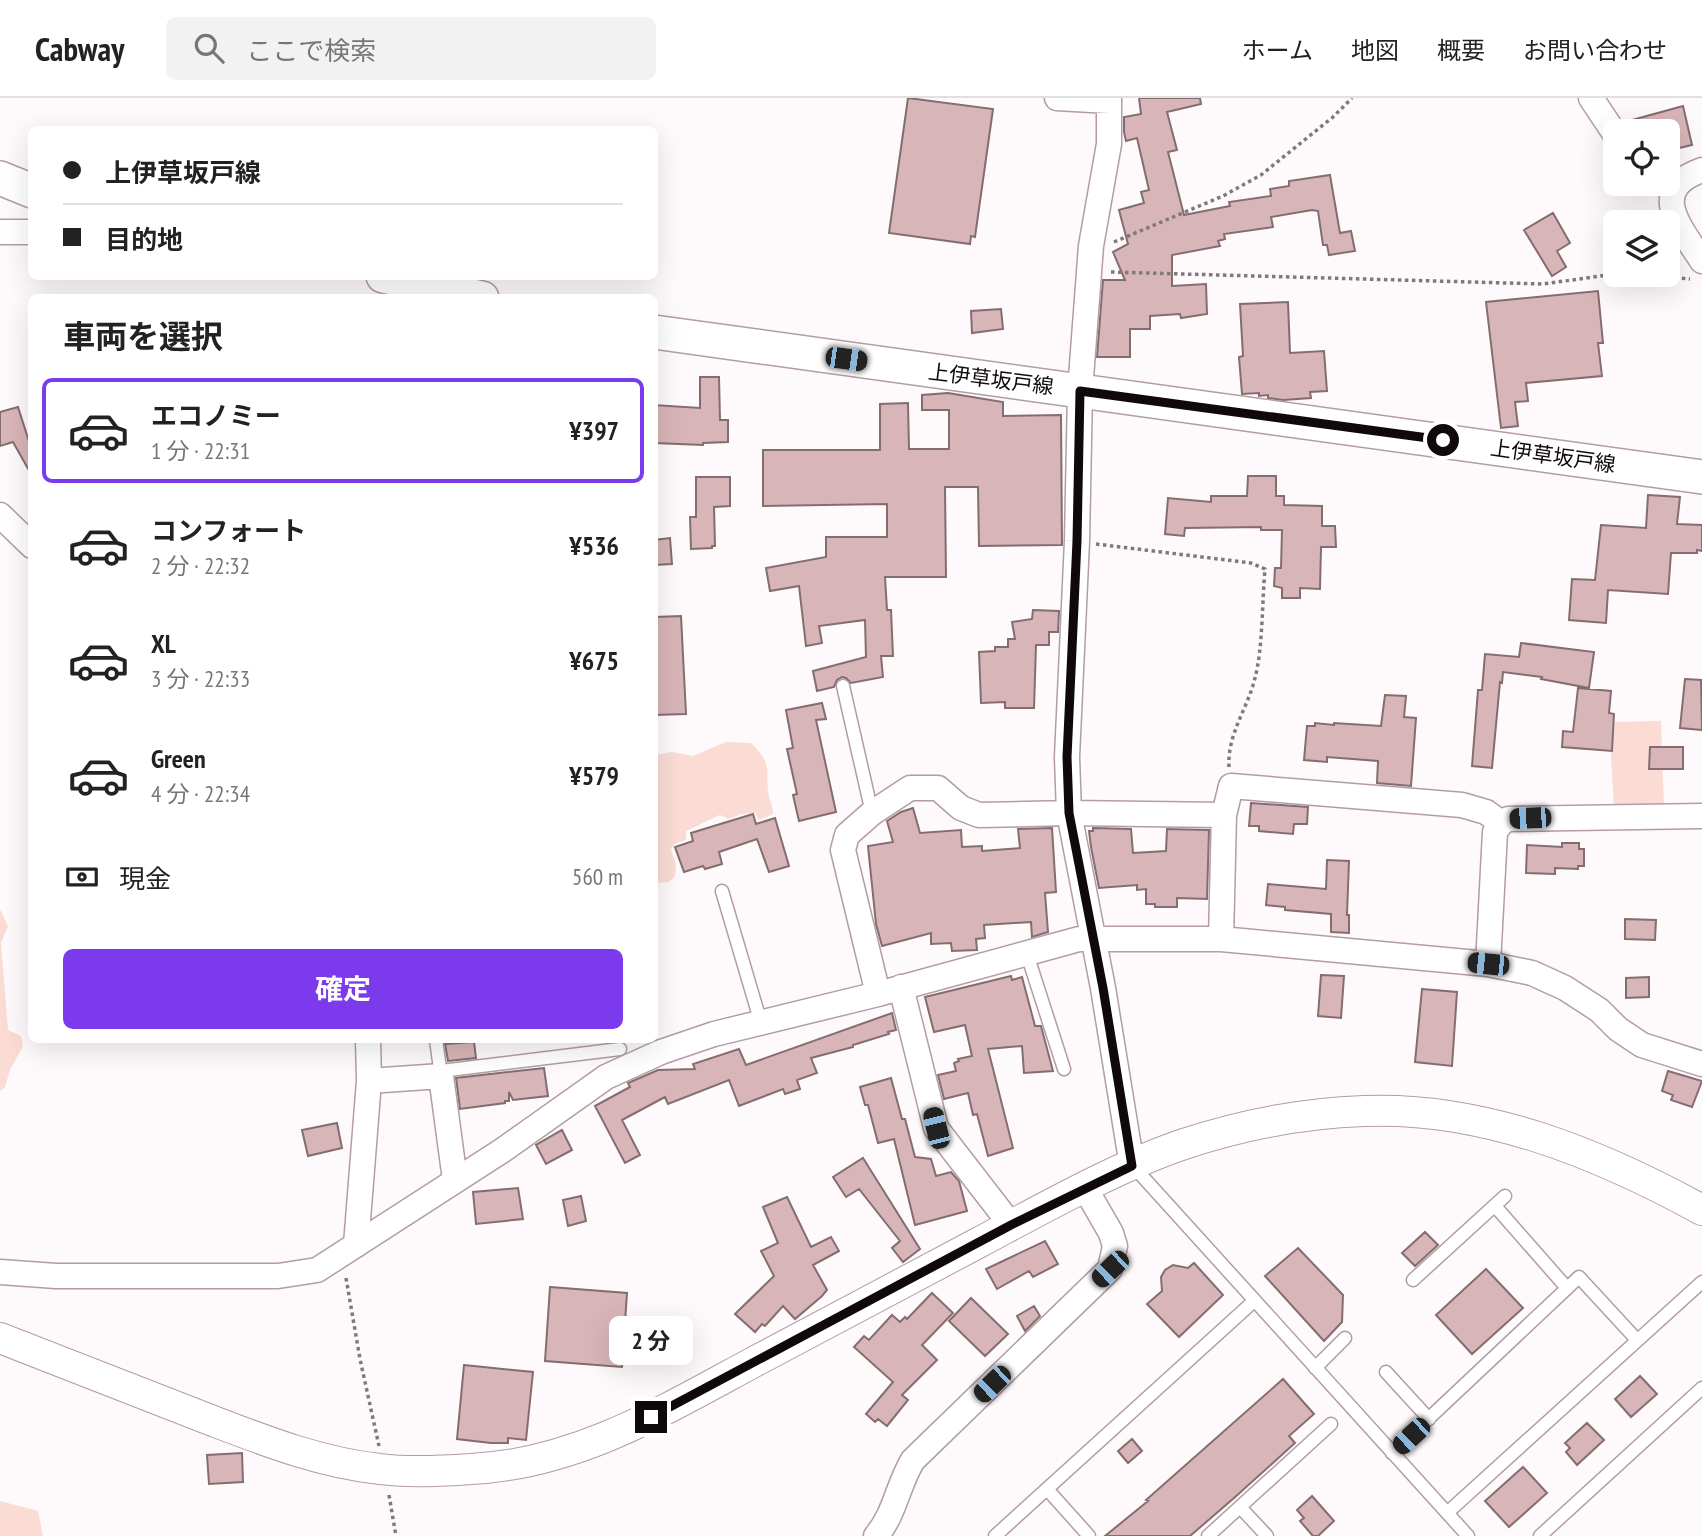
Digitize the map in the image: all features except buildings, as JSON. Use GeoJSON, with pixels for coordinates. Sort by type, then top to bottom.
{"type":"FeatureCollection","features":[{"type":"Feature","properties":{"kind":"main road"},"geometry":{"type":"LineString","coordinates":[[0,178],[28,189]]}},
{"type":"Feature","properties":{"kind":"main road"},"geometry":{"type":"LineString","coordinates":[[401,280],[464,294]]}},
{"type":"Feature","properties":{"kind":"main road","name":"上伊草坂戸線"},"geometry":{"type":"LineString","coordinates":[[658,333],[1702,477]]}},
{"type":"Feature","properties":{"kind":"street"},"geometry":{"type":"LineString","coordinates":[[1057,98],[1109,99],[1109,144],[1091,246],[1080,391],[1077,541],[1067,757],[1069,813],[1132,1166]]}},
{"type":"Feature","properties":{"kind":"street"},"geometry":{"type":"LineString","coordinates":[[1591,98],[1605,119]]}},
{"type":"Feature","properties":{"kind":"street"},"geometry":{"type":"LineString","coordinates":[[1680,181],[1702,170]]}},
{"type":"Feature","properties":{"kind":"street"},"geometry":{"type":"LineString","coordinates":[[1666,196],[1677,223],[1702,261]]}},
{"type":"Feature","properties":{"kind":"street"},"geometry":{"type":"LineString","coordinates":[[0,232],[28,232]]}},
{"type":"Feature","properties":{"kind":"street"},"geometry":{"type":"LineString","coordinates":[[0,515],[28,542]]}},
{"type":"Feature","properties":{"kind":"street"},"geometry":{"type":"LineString","coordinates":[[1221,939],[1224,815],[1231,786],[1462,805],[1486,812],[1501,823]]}},
{"type":"Feature","properties":{"kind":"street"},"geometry":{"type":"LineString","coordinates":[[1011,1225],[936,1128],[843,850],[847,835],[872,813],[911,788],[938,788],[961,808],[979,815],[1224,815]]}},
{"type":"Feature","properties":{"kind":"street"},"geometry":{"type":"LineString","coordinates":[[1488,964],[1495,831],[1501,823],[1508,819],[1702,816]]}},
{"type":"Feature","properties":{"kind":"street"},"geometry":{"type":"LineString","coordinates":[[0,1272],[56,1276],[278,1276],[317,1270],[503,1150],[606,1077],[623,1052],[661,1052],[714,1034],[1079,939],[1221,939],[1488,964],[1532,973],[1565,988],[1600,1010],[1618,1029],[1642,1045],[1702,1064]]}},
{"type":"Feature","properties":{"kind":"street"},"geometry":{"type":"LineString","coordinates":[[349,1250],[369,1081],[368,1043]]}},
{"type":"Feature","properties":{"kind":"street"},"geometry":{"type":"LineString","coordinates":[[369,1081],[441,1073],[456,1180]]}},
{"type":"Feature","properties":{"kind":"street"},"geometry":{"type":"LineString","coordinates":[[0,1338],[128,1389],[308,1455],[384,1470],[476,1469],[550,1457],[628,1429],[1085,1188],[1178,1146],[1263,1123],[1312,1115],[1367,1111],[1423,1113],[1479,1121],[1537,1137],[1596,1158],[1647,1180],[1702,1210]]}},
{"type":"Feature","properties":{"kind":"street"},"geometry":{"type":"LineString","coordinates":[[876,1536],[887,1524],[905,1473],[913,1460],[1110,1269],[1115,1247],[1111,1233],[1085,1188]]}},
{"type":"Feature","properties":{"kind":"lane"},"geometry":{"type":"LineString","coordinates":[[843,686],[872,813]]}},
{"type":"Feature","properties":{"kind":"lane"},"geometry":{"type":"LineString","coordinates":[[722,891],[761,1023]]}},
{"type":"Feature","properties":{"kind":"lane"},"geometry":{"type":"LineString","coordinates":[[1027,954],[1064,1069]]}},
{"type":"Feature","properties":{"kind":"lane"},"geometry":{"type":"LineString","coordinates":[[436,1043],[441,1073],[623,1052]]}},
{"type":"Feature","properties":{"kind":"lane"},"geometry":{"type":"LineString","coordinates":[[1132,1166],[1468,1536]]}},
{"type":"Feature","properties":{"kind":"lane"},"geometry":{"type":"LineString","coordinates":[[1413,1280],[1505,1196]]}},
{"type":"Feature","properties":{"kind":"lane"},"geometry":{"type":"LineString","coordinates":[[1495,1206],[1567,1288]]}},
{"type":"Feature","properties":{"kind":"lane"},"geometry":{"type":"LineString","coordinates":[[1392,1453],[1579,1277],[1637,1340]]}},
{"type":"Feature","properties":{"kind":"lane"},"geometry":{"type":"LineString","coordinates":[[1447,1513],[1702,1282]]}},
{"type":"Feature","properties":{"kind":"lane"},"geometry":{"type":"LineString","coordinates":[[995,1536],[1254,1301]]}},
{"type":"Feature","properties":{"kind":"lane"},"geometry":{"type":"LineString","coordinates":[[1315,1368],[1345,1338]]}},
{"type":"Feature","properties":{"kind":"lane"},"geometry":{"type":"LineString","coordinates":[[1386,1372],[1429,1419]]}},
{"type":"Feature","properties":{"kind":"lane"},"geometry":{"type":"LineString","coordinates":[[1540,1536],[1702,1388]]}},
{"type":"Feature","properties":{"kind":"lane"},"geometry":{"type":"LineString","coordinates":[[1208,1536],[1331,1424]]}},
{"type":"Feature","properties":{"kind":"lane"},"geometry":{"type":"LineString","coordinates":[[1046,1489],[1089,1536]]}},
{"type":"Feature","properties":{"kind":"lane"},"geometry":{"type":"LineString","coordinates":[[1240,1507],[1267,1536]]}},
{"type":"Feature","properties":{"kind":"path"},"geometry":{"type":"LineString","coordinates":[[1091,246],[1118,241],[1223,196],[1261,175],[1333,117],[1352,98]]}},
{"type":"Feature","properties":{"kind":"path"},"geometry":{"type":"LineString","coordinates":[[1088,272],[1543,284],[1603,276]]}},
{"type":"Feature","properties":{"kind":"path"},"geometry":{"type":"LineString","coordinates":[[1680,278],[1702,280]]}},
{"type":"Feature","properties":{"kind":"path"},"geometry":{"type":"LineString","coordinates":[[1077,541],[1251,563],[1265,569],[1255,678],[1235,729],[1229,756],[1231,786]]}},
{"type":"Feature","properties":{"kind":"path"},"geometry":{"type":"LineString","coordinates":[[349,1250],[360,1359],[396,1536]]}},
{"type":"Feature","properties":{"kind":"shaded area"},"geometry":{"type":"Polygon","coordinates":[[[1661,721],[1664,807],[1614,807],[1611,756],[1615,722],[1661,721]]]}},
{"type":"Feature","properties":{"kind":"shaded area"},"geometry":{"type":"Polygon","coordinates":[[[726,742],[751,743],[766,763],[773,814],[759,820],[755,813],[741,814],[729,819],[720,815],[686,831],[686,840],[674,844],[671,850],[676,864],[675,876],[669,882],[658,883],[658,754],[672,752],[693,756],[726,742]]]}},
{"type":"Feature","properties":{"kind":"shaded area"},"geometry":{"type":"Polygon","coordinates":[[[0,909],[8,926],[1,943],[8,1030],[21,1036],[23,1046],[10,1070],[5,1087],[0,1091],[0,909]]]}},
{"type":"Feature","properties":{"kind":"shaded area"},"geometry":{"type":"Polygon","coordinates":[[[0,1501],[38,1511],[43,1536],[0,1536],[0,1501]]]}},
{"type":"Feature","properties":{"kind":"route"},"geometry":{"type":"LineString","coordinates":[[651,1417],[1011,1225],[1132,1166],[1103,988],[1069,813],[1069,671],[1077,541],[1080,391],[1443,440]]}}]}
